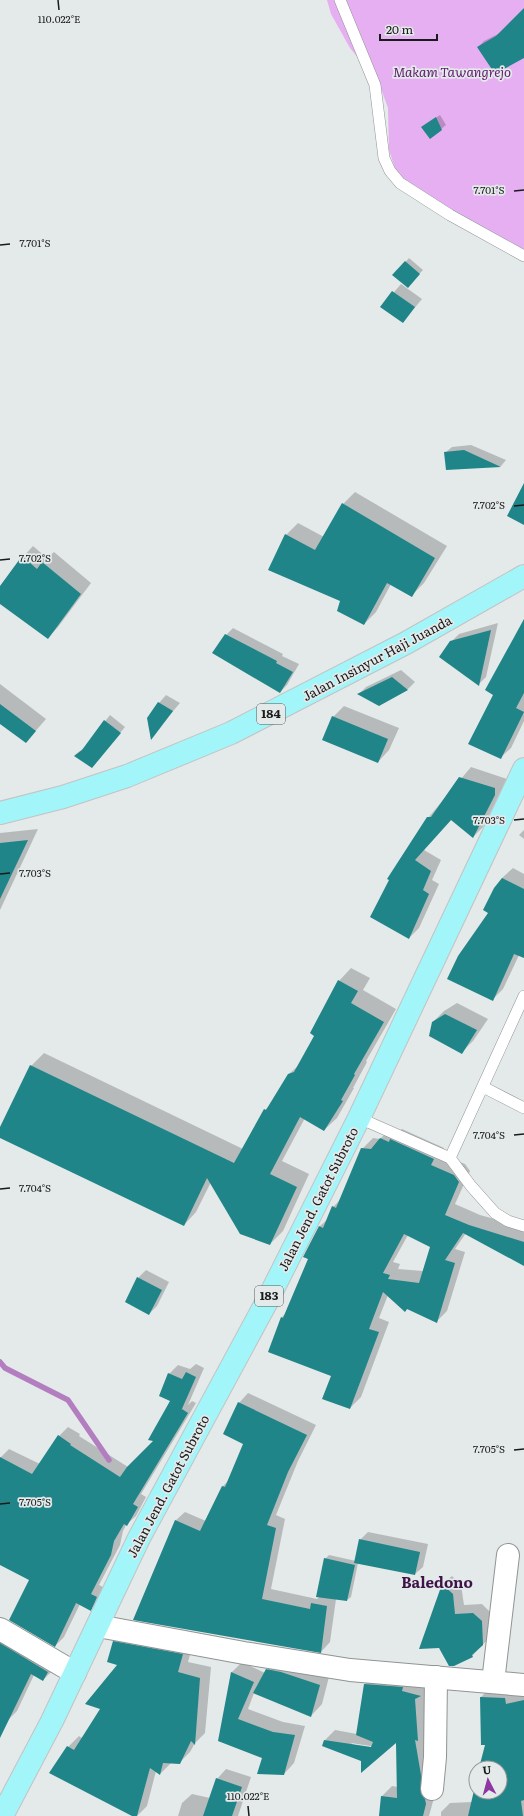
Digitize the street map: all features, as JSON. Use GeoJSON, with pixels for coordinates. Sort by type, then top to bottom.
{"type":"FeatureCollection","features":[{"type":"Feature","properties":{"kind":"main road","name":"Jalan Insinyur Haji Juanda"},"geometry":{"type":"LineString","coordinates":[[0,813],[63,797],[127,776],[231,733],[406,643],[524,576]]}},
{"type":"Feature","properties":{"kind":"main road","name":"Jalan Jend. Gatot Subroto"},"geometry":{"type":"LineString","coordinates":[[2,1816],[75,1673],[139,1538],[266,1303],[359,1118],[524,769]]}},
{"type":"Feature","properties":{"kind":"street"},"geometry":{"type":"LineString","coordinates":[[493,1682],[508,1555]]}},
{"type":"Feature","properties":{"kind":"street"},"geometry":{"type":"LineString","coordinates":[[98,1626],[244,1653],[350,1670],[524,1685]]}},
{"type":"Feature","properties":{"kind":"street"},"geometry":{"type":"LineString","coordinates":[[0,1629],[75,1673]]}},
{"type":"Feature","properties":{"kind":"street"},"geometry":{"type":"LineString","coordinates":[[432,1789],[435,1758],[436,1677]]}},
{"type":"Feature","properties":{"kind":"lane"},"geometry":{"type":"LineString","coordinates":[[340,0],[375,86],[384,158],[390,171],[400,183],[450,215],[524,256]]}},
{"type":"Feature","properties":{"kind":"lane"},"geometry":{"type":"LineString","coordinates":[[450,1158],[524,996]]}},
{"type":"Feature","properties":{"kind":"lane"},"geometry":{"type":"LineString","coordinates":[[482,1087],[524,1108]]}},
{"type":"Feature","properties":{"kind":"lane"},"geometry":{"type":"LineString","coordinates":[[359,1118],[450,1158],[485,1204],[495,1213],[508,1221],[524,1226]]}},
{"type":"Feature","properties":{"kind":"green space","name":"Makam Tawangrejo"},"geometry":{"type":"Polygon","coordinates":[[[327,0],[524,0],[524,262],[398,177],[389,150],[388,108],[379,83],[350,48],[331,14],[327,0]]]}},
{"type":"Feature","properties":{"kind":"building"},"geometry":{"type":"Polygon","coordinates":[[[524,8],[524,58],[495,74],[477,47],[496,36],[524,8]]]}},
{"type":"Feature","properties":{"kind":"building"},"geometry":{"type":"Polygon","coordinates":[[[436,117],[442,130],[430,139],[421,127],[436,117]]]}},
{"type":"Feature","properties":{"kind":"building"},"geometry":{"type":"Polygon","coordinates":[[[405,261],[420,274],[408,288],[392,275],[405,261]]]}},
{"type":"Feature","properties":{"kind":"building"},"geometry":{"type":"Polygon","coordinates":[[[392,291],[415,307],[403,323],[380,307],[392,291]]]}},
{"type":"Feature","properties":{"kind":"building"},"geometry":{"type":"Polygon","coordinates":[[[464,450],[501,467],[446,470],[444,452],[464,450]]]}},
{"type":"Feature","properties":{"kind":"building"},"geometry":{"type":"Polygon","coordinates":[[[524,483],[524,525],[507,516],[524,483]]]}},
{"type":"Feature","properties":{"kind":"building"},"geometry":{"type":"Polygon","coordinates":[[[342,503],[435,558],[412,597],[387,583],[364,625],[337,611],[340,601],[268,570],[285,534],[315,550],[342,503]]]}},
{"type":"Feature","properties":{"kind":"building"},"geometry":{"type":"Polygon","coordinates":[[[22,556],[37,569],[42,562],[81,594],[48,639],[0,604],[0,586],[22,556]]]}},
{"type":"Feature","properties":{"kind":"building"},"geometry":{"type":"Polygon","coordinates":[[[524,619],[524,693],[516,708],[524,712],[501,759],[468,744],[493,695],[485,690],[524,619]]]}},
{"type":"Feature","properties":{"kind":"building"},"geometry":{"type":"Polygon","coordinates":[[[491,630],[479,686],[439,657],[450,641],[491,630]]]}},
{"type":"Feature","properties":{"kind":"building"},"geometry":{"type":"Polygon","coordinates":[[[225,634],[277,661],[276,663],[293,672],[280,693],[212,653],[225,634]]]}},
{"type":"Feature","properties":{"kind":"building"},"geometry":{"type":"Polygon","coordinates":[[[392,677],[408,690],[379,706],[357,694],[392,677]]]}},
{"type":"Feature","properties":{"kind":"building"},"geometry":{"type":"Polygon","coordinates":[[[158,702],[173,711],[151,740],[147,718],[158,702]]]}},
{"type":"Feature","properties":{"kind":"building"},"geometry":{"type":"Polygon","coordinates":[[[0,704],[36,731],[26,743],[0,724],[0,704]]]}},
{"type":"Feature","properties":{"kind":"building"},"geometry":{"type":"Polygon","coordinates":[[[332,716],[388,739],[378,763],[322,740],[332,716]]]}},
{"type":"Feature","properties":{"kind":"building"},"geometry":{"type":"Polygon","coordinates":[[[104,720],[121,733],[92,768],[74,756],[82,750],[104,720]]]}},
{"type":"Feature","properties":{"kind":"building"},"geometry":{"type":"Polygon","coordinates":[[[459,777],[495,788],[495,795],[473,838],[451,820],[415,860],[431,871],[423,890],[429,894],[409,939],[370,917],[389,880],[387,879],[427,817],[431,817],[459,777]]]}},
{"type":"Feature","properties":{"kind":"building"},"geometry":{"type":"Polygon","coordinates":[[[28,840],[0,899],[0,843],[28,840]]]}},
{"type":"Feature","properties":{"kind":"building"},"geometry":{"type":"Polygon","coordinates":[[[502,878],[524,889],[524,958],[514,954],[493,1001],[447,979],[458,956],[488,913],[483,910],[494,888],[502,878]]]}},
{"type":"Feature","properties":{"kind":"building"},"geometry":{"type":"Polygon","coordinates":[[[338,980],[358,991],[351,1003],[384,1022],[354,1074],[355,1075],[341,1100],[343,1101],[324,1131],[300,1117],[270,1174],[297,1187],[270,1245],[240,1234],[207,1178],[184,1226],[0,1138],[0,1127],[30,1065],[234,1163],[264,1109],[266,1110],[288,1074],[294,1072],[314,1036],[310,1033],[338,980]]]}},
{"type":"Feature","properties":{"kind":"building"},"geometry":{"type":"Polygon","coordinates":[[[445,1014],[477,1030],[462,1054],[429,1036],[432,1022],[445,1014]]]}},
{"type":"Feature","properties":{"kind":"building"},"geometry":{"type":"Polygon","coordinates":[[[380,1138],[389,1142],[390,1139],[434,1159],[431,1165],[454,1175],[459,1182],[445,1215],[469,1225],[524,1242],[524,1266],[463,1233],[445,1260],[455,1263],[437,1323],[407,1309],[405,1312],[383,1292],[369,1329],[379,1332],[350,1409],[322,1399],[331,1376],[268,1352],[281,1317],[283,1318],[308,1259],[303,1257],[319,1226],[323,1228],[332,1206],[336,1208],[361,1148],[371,1149],[380,1138]],[[404,1234],[383,1273],[390,1275],[388,1279],[419,1283],[430,1247],[404,1234]]]}},
{"type":"Feature","properties":{"kind":"building"},"geometry":{"type":"Polygon","coordinates":[[[137,1277],[162,1290],[149,1315],[125,1302],[137,1277]]]}},
{"type":"Feature","properties":{"kind":"building"},"geometry":{"type":"Polygon","coordinates":[[[186,1372],[196,1377],[181,1411],[182,1409],[188,1413],[133,1504],[138,1507],[127,1526],[124,1524],[114,1541],[111,1555],[91,1594],[97,1597],[91,1611],[76,1603],[55,1647],[9,1620],[29,1580],[0,1565],[0,1457],[32,1474],[58,1435],[71,1444],[70,1445],[120,1477],[127,1467],[153,1441],[148,1440],[170,1401],[159,1396],[168,1373],[182,1379],[186,1372]]]}},
{"type":"Feature","properties":{"kind":"building"},"geometry":{"type":"Polygon","coordinates":[[[238,1402],[307,1435],[288,1472],[267,1525],[276,1528],[262,1599],[310,1609],[311,1603],[327,1606],[321,1653],[133,1620],[175,1520],[200,1531],[222,1486],[225,1487],[243,1444],[223,1434],[238,1402]]]}},
{"type":"Feature","properties":{"kind":"building"},"geometry":{"type":"Polygon","coordinates":[[[359,1539],[420,1552],[415,1575],[354,1563],[359,1539]]]}},
{"type":"Feature","properties":{"kind":"building"},"geometry":{"type":"Polygon","coordinates":[[[324,1558],[355,1565],[347,1601],[316,1597],[324,1558]]]}},
{"type":"Feature","properties":{"kind":"building"},"geometry":{"type":"Polygon","coordinates":[[[442,1584],[453,1594],[455,1614],[473,1613],[482,1621],[483,1645],[472,1655],[473,1657],[454,1666],[449,1666],[439,1648],[419,1649],[442,1584]]]}},
{"type":"Feature","properties":{"kind":"building"},"geometry":{"type":"Polygon","coordinates":[[[113,1641],[183,1654],[178,1672],[200,1678],[195,1745],[191,1741],[180,1764],[163,1763],[160,1775],[150,1768],[137,1816],[132,1816],[49,1773],[67,1746],[74,1750],[100,1709],[85,1704],[117,1665],[107,1662],[113,1641]]]}},
{"type":"Feature","properties":{"kind":"building"},"geometry":{"type":"Polygon","coordinates":[[[0,1643],[48,1672],[43,1681],[31,1674],[0,1738],[0,1643]]]}},
{"type":"Feature","properties":{"kind":"building"},"geometry":{"type":"Polygon","coordinates":[[[266,1669],[281,1672],[320,1685],[311,1717],[253,1693],[266,1669]]]}},
{"type":"Feature","properties":{"kind":"building"},"geometry":{"type":"Polygon","coordinates":[[[231,1672],[254,1682],[238,1719],[273,1732],[295,1735],[284,1775],[257,1774],[262,1758],[218,1741],[231,1672]]]}},
{"type":"Feature","properties":{"kind":"building"},"geometry":{"type":"Polygon","coordinates":[[[364,1684],[403,1687],[402,1691],[421,1696],[415,1699],[418,1741],[415,1740],[421,1775],[421,1794],[425,1799],[426,1804],[423,1816],[379,1816],[381,1796],[397,1798],[396,1743],[361,1773],[361,1761],[322,1746],[324,1740],[371,1747],[373,1742],[356,1735],[364,1684]]]}},
{"type":"Feature","properties":{"kind":"building"},"geometry":{"type":"Polygon","coordinates":[[[480,1697],[505,1698],[506,1704],[524,1700],[524,1800],[521,1801],[523,1816],[468,1816],[472,1800],[508,1800],[508,1760],[481,1760],[485,1745],[481,1745],[480,1697]]]}},
{"type":"Feature","properties":{"kind":"building"},"geometry":{"type":"Polygon","coordinates":[[[216,1778],[242,1787],[232,1816],[203,1816],[216,1778]]]}},
{"type":"Feature","properties":{"kind":"waterway"},"geometry":{"type":"LineString","coordinates":[[0,1362],[5,1368],[68,1400],[109,1460]]}},
{"type":"Feature","properties":{"kind":"district","name":"Baledono"},"geometry":{"type":"Point","coordinates":[437,1583]}}]}
